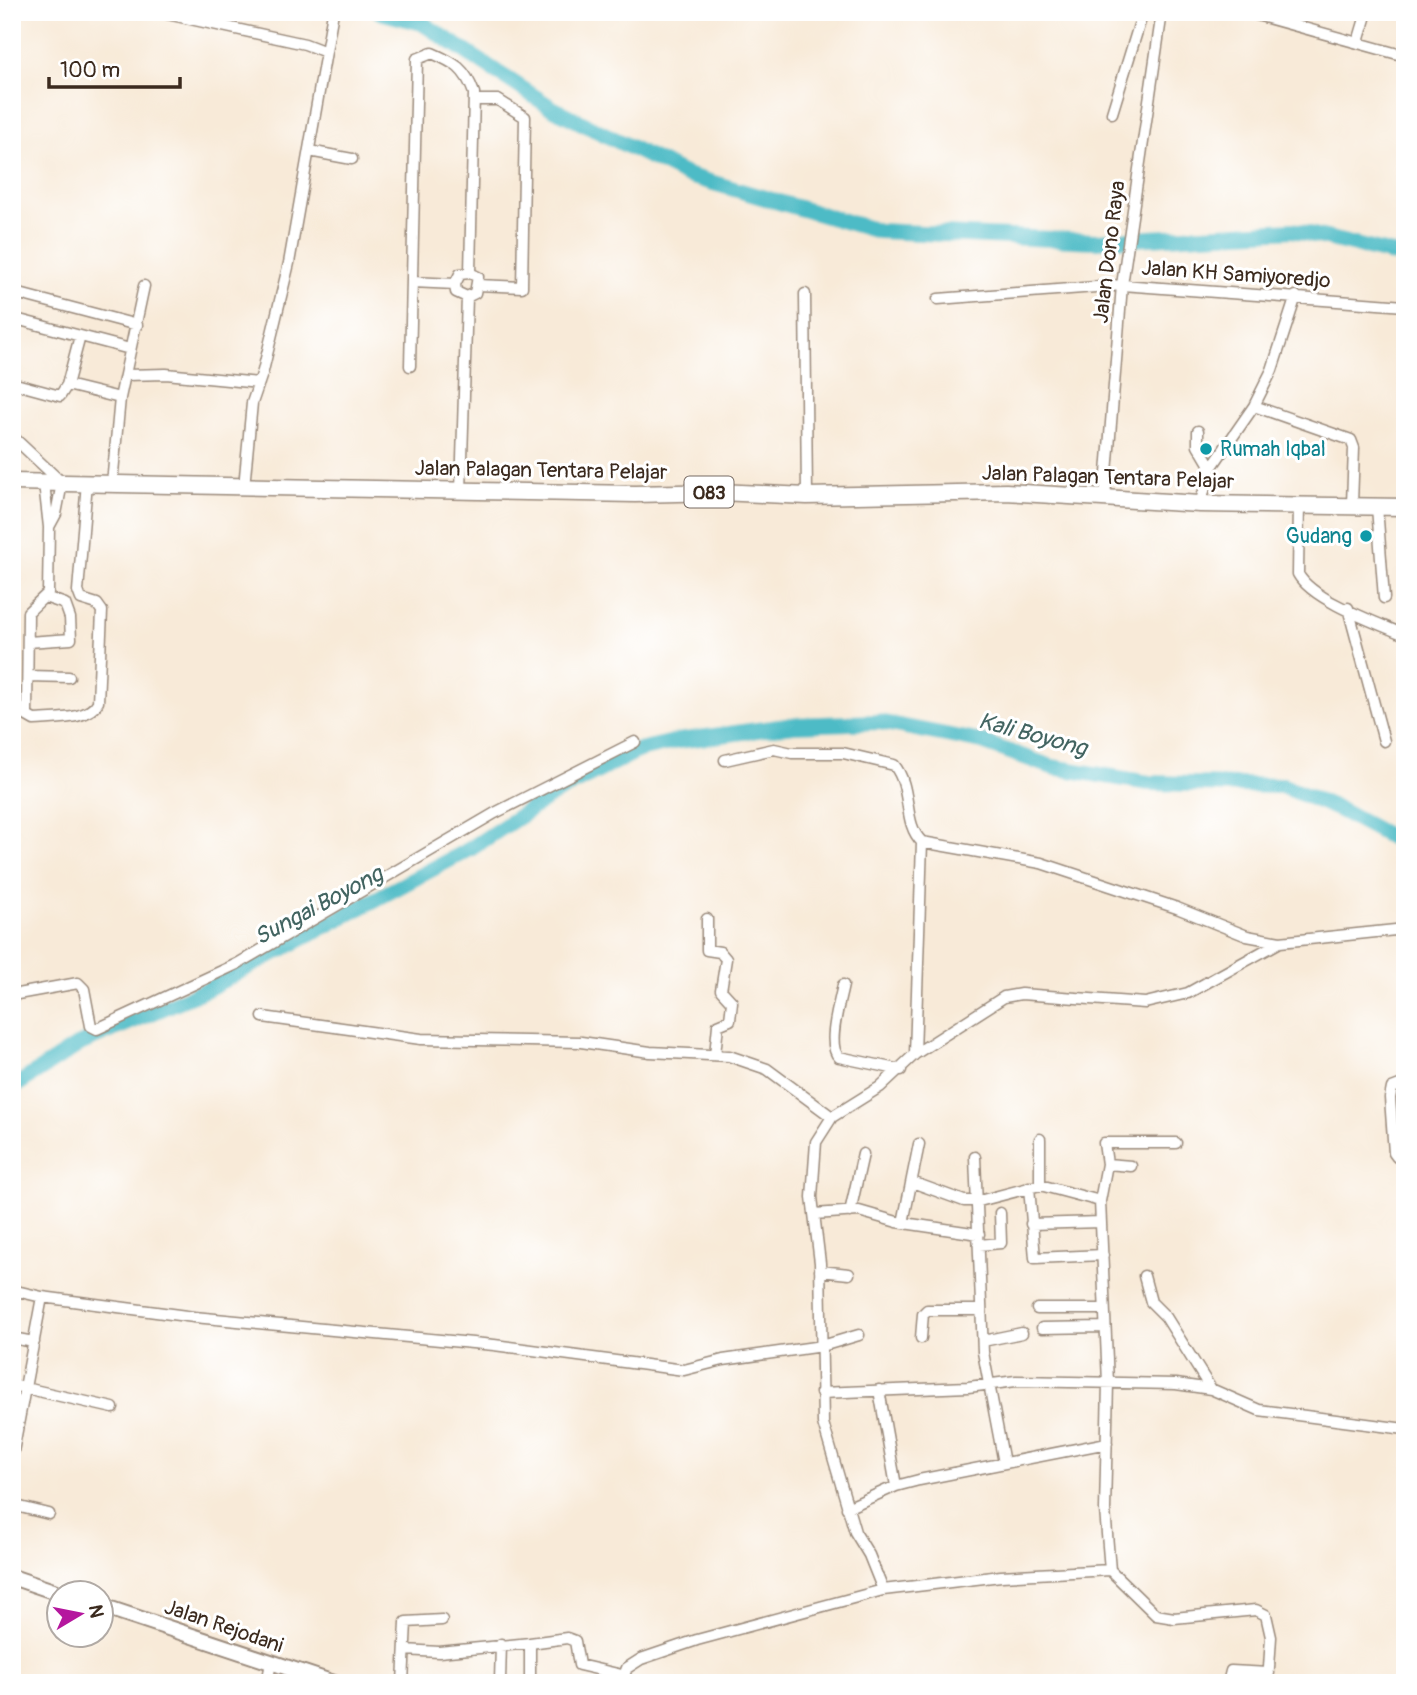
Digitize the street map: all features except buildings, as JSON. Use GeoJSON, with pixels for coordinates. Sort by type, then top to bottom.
{"type":"FeatureCollection","features":[{"type":"Feature","properties":{"kind":"main road","name":"Jalan Palagan Tentara Pelajar"},"geometry":{"type":"LineString","coordinates":[[12,482],[635,494],[720,492],[807,496],[1006,492],[1200,504],[1405,506]]}},
{"type":"Feature","properties":{"kind":"main road"},"geometry":{"type":"LineString","coordinates":[[12,1577],[46,1589]]}},
{"type":"Feature","properties":{"kind":"main road","name":"Jalan Rejodani"},"geometry":{"type":"LineString","coordinates":[[116,1611],[334,1683]]}},
{"type":"Feature","properties":{"kind":"street"},"geometry":{"type":"LineString","coordinates":[[158,12],[326,52]]}},
{"type":"Feature","properties":{"kind":"street"},"geometry":{"type":"LineString","coordinates":[[244,486],[251,403],[259,383],[289,263],[333,12]]}},
{"type":"Feature","properties":{"kind":"street"},"geometry":{"type":"LineString","coordinates":[[1112,113],[1143,12]]}},
{"type":"Feature","properties":{"kind":"street","name":"Jalan Dono Raya"},"geometry":{"type":"LineString","coordinates":[[1105,498],[1122,285],[1162,12]]}},
{"type":"Feature","properties":{"kind":"street"},"geometry":{"type":"LineString","coordinates":[[1246,12],[1405,56]]}},
{"type":"Feature","properties":{"kind":"street"},"geometry":{"type":"LineString","coordinates":[[1358,42],[1367,12]]}},
{"type":"Feature","properties":{"kind":"street"},"geometry":{"type":"LineString","coordinates":[[410,366],[417,59],[432,53],[451,61],[468,75],[474,100],[470,272]]}},
{"type":"Feature","properties":{"kind":"street"},"geometry":{"type":"LineString","coordinates":[[474,100],[498,100],[525,117],[522,287],[477,285]]}},
{"type":"Feature","properties":{"kind":"street"},"geometry":{"type":"LineString","coordinates":[[309,151],[352,159]]}},
{"type":"Feature","properties":{"kind":"street"},"geometry":{"type":"LineString","coordinates":[[470,272],[478,277],[475,293],[467,296],[456,292],[455,284],[460,274],[470,272]]}},
{"type":"Feature","properties":{"kind":"street"},"geometry":{"type":"LineString","coordinates":[[412,282],[455,284]]}},
{"type":"Feature","properties":{"kind":"street","name":"Jalan KH Samiyoredjo"},"geometry":{"type":"LineString","coordinates":[[938,299],[1122,285],[1405,306]]}},
{"type":"Feature","properties":{"kind":"street"},"geometry":{"type":"LineString","coordinates":[[112,484],[120,398],[144,286]]}},
{"type":"Feature","properties":{"kind":"street"},"geometry":{"type":"LineString","coordinates":[[12,292],[137,325]]}},
{"type":"Feature","properties":{"kind":"street"},"geometry":{"type":"LineString","coordinates":[[805,294],[807,496]]}},
{"type":"Feature","properties":{"kind":"street"},"geometry":{"type":"LineString","coordinates":[[461,491],[467,296]]}},
{"type":"Feature","properties":{"kind":"street"},"geometry":{"type":"LineString","coordinates":[[1200,504],[1211,467],[1254,406],[1272,370],[1296,296]]}},
{"type":"Feature","properties":{"kind":"street"},"geometry":{"type":"LineString","coordinates":[[12,318],[130,349]]}},
{"type":"Feature","properties":{"kind":"street"},"geometry":{"type":"LineString","coordinates":[[12,383],[54,397],[60,396],[67,385],[80,336]]}},
{"type":"Feature","properties":{"kind":"street"},"geometry":{"type":"LineString","coordinates":[[126,375],[166,374],[259,383]]}},
{"type":"Feature","properties":{"kind":"street"},"geometry":{"type":"LineString","coordinates":[[67,385],[120,398]]}},
{"type":"Feature","properties":{"kind":"street"},"geometry":{"type":"LineString","coordinates":[[1254,406],[1351,440],[1354,449],[1353,504]]}},
{"type":"Feature","properties":{"kind":"street"},"geometry":{"type":"LineString","coordinates":[[1198,431],[1198,445],[1211,467]]}},
{"type":"Feature","properties":{"kind":"street"},"geometry":{"type":"LineString","coordinates":[[12,436],[62,483],[56,514],[49,527]]}},
{"type":"Feature","properties":{"kind":"street"},"geometry":{"type":"LineString","coordinates":[[44,483],[49,527],[48,593],[28,612],[27,716],[30,719],[83,715],[94,710],[98,702],[102,611],[97,604],[81,600],[78,591],[87,482]]}},
{"type":"Feature","properties":{"kind":"street"},"geometry":{"type":"LineString","coordinates":[[1300,503],[1298,574],[1309,588],[1405,635]]}},
{"type":"Feature","properties":{"kind":"street"},"geometry":{"type":"LineString","coordinates":[[1377,507],[1384,598]]}},
{"type":"Feature","properties":{"kind":"street"},"geometry":{"type":"LineString","coordinates":[[28,642],[71,639],[68,609],[62,602],[45,597]]}},
{"type":"Feature","properties":{"kind":"street"},"geometry":{"type":"LineString","coordinates":[[1348,608],[1384,741]]}},
{"type":"Feature","properties":{"kind":"street"},"geometry":{"type":"LineString","coordinates":[[28,676],[69,677]]}},
{"type":"Feature","properties":{"kind":"street"},"geometry":{"type":"LineString","coordinates":[[12,995],[78,984],[84,989],[91,1026],[97,1029],[237,964],[495,813],[635,742]]}},
{"type":"Feature","properties":{"kind":"street"},"geometry":{"type":"LineString","coordinates":[[725,760],[774,749],[792,753],[843,753],[894,765],[906,786],[914,835],[922,842],[1041,863],[1177,908],[1248,936],[1280,942],[1405,929]]}},
{"type":"Feature","properties":{"kind":"street"},"geometry":{"type":"LineString","coordinates":[[915,1054],[922,842]]}},
{"type":"Feature","properties":{"kind":"street"},"geometry":{"type":"LineString","coordinates":[[707,919],[707,950],[720,952],[726,960],[721,990],[732,1002],[730,1020],[718,1025],[715,1055]]}},
{"type":"Feature","properties":{"kind":"street"},"geometry":{"type":"LineString","coordinates":[[883,1590],[869,1555],[855,1532],[823,1423],[820,1271],[812,1197],[816,1142],[832,1117],[901,1070],[915,1054],[1004,997],[1021,994],[1145,1003],[1188,993],[1280,942]]}},
{"type":"Feature","properties":{"kind":"street"},"geometry":{"type":"LineString","coordinates":[[844,985],[833,1043],[834,1053],[839,1057],[901,1070]]}},
{"type":"Feature","properties":{"kind":"street"},"geometry":{"type":"LineString","coordinates":[[263,1017],[421,1039],[581,1042],[650,1052],[729,1056],[767,1069],[832,1117]]}},
{"type":"Feature","properties":{"kind":"street"},"geometry":{"type":"LineString","coordinates":[[1405,1083],[1392,1088],[1390,1098],[1394,1153],[1397,1157],[1405,1157]]}},
{"type":"Feature","properties":{"kind":"street"},"geometry":{"type":"LineString","coordinates":[[1040,1139],[1040,1185]]}},
{"type":"Feature","properties":{"kind":"street"},"geometry":{"type":"LineString","coordinates":[[1176,1143],[1104,1143],[1107,1164],[1100,1201],[1108,1383],[1105,1510],[1110,1570],[1156,1615],[1174,1618],[1256,1610],[1266,1615],[1271,1637],[1268,1678],[1231,1671],[1228,1683]]}},
{"type":"Feature","properties":{"kind":"street"},"geometry":{"type":"LineString","coordinates":[[903,1223],[919,1144]]}},
{"type":"Feature","properties":{"kind":"street"},"geometry":{"type":"LineString","coordinates":[[850,1212],[863,1154]]}},
{"type":"Feature","properties":{"kind":"street"},"geometry":{"type":"LineString","coordinates":[[975,1157],[979,1201],[980,1310],[988,1384],[1004,1463]]}},
{"type":"Feature","properties":{"kind":"street"},"geometry":{"type":"LineString","coordinates":[[1107,1164],[1131,1166]]}},
{"type":"Feature","properties":{"kind":"street"},"geometry":{"type":"LineString","coordinates":[[912,1182],[964,1201],[979,1201],[1040,1185],[1100,1201]]}},
{"type":"Feature","properties":{"kind":"street"},"geometry":{"type":"LineString","coordinates":[[1029,1187],[1032,1254],[1036,1259],[1103,1255]]}},
{"type":"Feature","properties":{"kind":"street"},"geometry":{"type":"LineString","coordinates":[[814,1214],[859,1211],[1001,1243],[1000,1213]]}},
{"type":"Feature","properties":{"kind":"street"},"geometry":{"type":"LineString","coordinates":[[1031,1224],[1101,1222]]}},
{"type":"Feature","properties":{"kind":"street"},"geometry":{"type":"LineString","coordinates":[[820,1271],[849,1274]]}},
{"type":"Feature","properties":{"kind":"street"},"geometry":{"type":"LineString","coordinates":[[1144,1276],[1151,1302],[1166,1317],[1211,1389]]}},
{"type":"Feature","properties":{"kind":"street"},"geometry":{"type":"LineString","coordinates":[[12,1290],[42,1297],[194,1317],[494,1345],[684,1370],[723,1360],[822,1346],[859,1335]]}},
{"type":"Feature","properties":{"kind":"street"},"geometry":{"type":"LineString","coordinates":[[12,1457],[15,1428],[26,1390],[42,1297]]}},
{"type":"Feature","properties":{"kind":"street"},"geometry":{"type":"LineString","coordinates":[[1037,1309],[1104,1308]]}},
{"type":"Feature","properties":{"kind":"street"},"geometry":{"type":"LineString","coordinates":[[921,1338],[923,1314],[927,1310],[980,1310]]}},
{"type":"Feature","properties":{"kind":"street"},"geometry":{"type":"LineString","coordinates":[[1042,1328],[1104,1328]]}},
{"type":"Feature","properties":{"kind":"street"},"geometry":{"type":"LineString","coordinates":[[983,1341],[1022,1333]]}},
{"type":"Feature","properties":{"kind":"street"},"geometry":{"type":"LineString","coordinates":[[12,1338],[34,1342]]}},
{"type":"Feature","properties":{"kind":"street"},"geometry":{"type":"LineString","coordinates":[[821,1393],[1016,1381],[1176,1384],[1211,1389],[1259,1410],[1405,1429]]}},
{"type":"Feature","properties":{"kind":"street"},"geometry":{"type":"LineString","coordinates":[[12,1385],[113,1408]]}},
{"type":"Feature","properties":{"kind":"street"},"geometry":{"type":"LineString","coordinates":[[880,1390],[895,1486]]}},
{"type":"Feature","properties":{"kind":"street"},"geometry":{"type":"LineString","coordinates":[[847,1508],[895,1486],[1107,1443]]}},
{"type":"Feature","properties":{"kind":"street"},"geometry":{"type":"LineString","coordinates":[[12,1504],[49,1514]]}},
{"type":"Feature","properties":{"kind":"street"},"geometry":{"type":"LineString","coordinates":[[405,1650],[439,1651],[572,1638],[579,1665],[622,1679],[641,1659],[697,1640],[883,1590],[1002,1576],[1110,1570]]}},
{"type":"Feature","properties":{"kind":"street"},"geometry":{"type":"LineString","coordinates":[[403,1683],[408,1620],[442,1620]]}},
{"type":"Feature","properties":{"kind":"street"},"geometry":{"type":"LineString","coordinates":[[530,1643],[530,1683]]}},
{"type":"Feature","properties":{"kind":"street"},"geometry":{"type":"LineString","coordinates":[[500,1681],[501,1644]]}},
{"type":"Feature","properties":{"kind":"street"},"geometry":{"type":"LineString","coordinates":[[267,1683],[282,1667]]}},
{"type":"Feature","properties":{"kind":"waterway"},"geometry":{"type":"LineString","coordinates":[[380,12],[422,23],[552,108],[686,175],[878,231],[1096,241],[1293,230],[1405,257]]}},
{"type":"Feature","properties":{"kind":"waterway","name":"Kali Boyong"},"geometry":{"type":"LineString","coordinates":[[12,1088],[80,1044],[207,989],[470,849],[550,796],[639,750],[678,741],[793,725],[879,722],[982,742],[1052,767],[1149,783],[1283,786],[1338,809],[1405,845]]}},
{"type":"Feature","properties":{"kind":"place","name":"Rumah Iqbal"},"geometry":{"type":"Point","coordinates":[1206,449]}},
{"type":"Feature","properties":{"kind":"place","name":"Gudang"},"geometry":{"type":"Point","coordinates":[1366,536]}},
{"type":"Feature","properties":{"kind":"water label","name":"Sungai Boyong"},"geometry":{"type":"Point","coordinates":[318,905]}}]}
